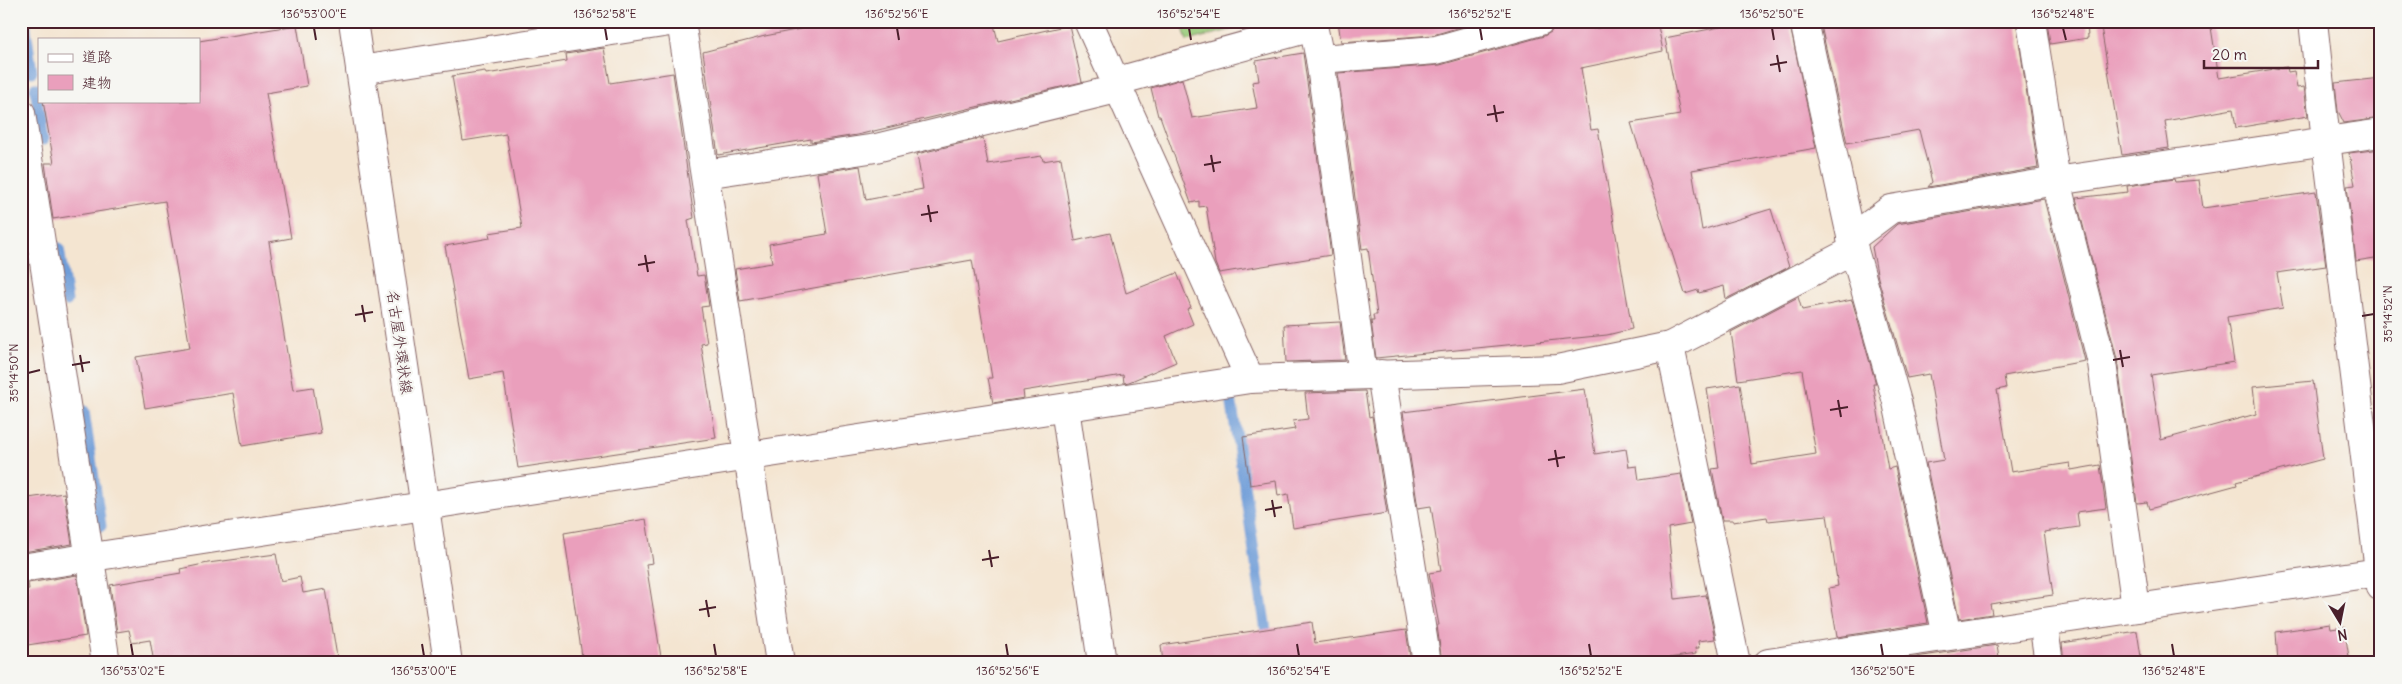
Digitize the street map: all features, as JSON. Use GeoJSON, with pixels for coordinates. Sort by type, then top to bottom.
{"type":"FeatureCollection","features":[{"type":"Feature","properties":{"kind":"street","name":"名古屋外環状線"},"geometry":{"type":"LineString","coordinates":[[353,21],[448,663]]}},
{"type":"Feature","properties":{"kind":"street"},"geometry":{"type":"LineString","coordinates":[[360,70],[676,21]]}},
{"type":"Feature","properties":{"kind":"street"},"geometry":{"type":"LineString","coordinates":[[681,21],[780,663]]}},
{"type":"Feature","properties":{"kind":"street"},"geometry":{"type":"LineString","coordinates":[[1088,21],[1115,85],[1250,379]]}},
{"type":"Feature","properties":{"kind":"street"},"geometry":{"type":"LineString","coordinates":[[1320,59],[1436,50],[1540,21]]}},
{"type":"Feature","properties":{"kind":"street"},"geometry":{"type":"LineString","coordinates":[[1804,21],[1853,244],[1897,402],[1947,636]]}},
{"type":"Feature","properties":{"kind":"street"},"geometry":{"type":"LineString","coordinates":[[2031,21],[2056,181],[2102,363],[2136,608]]}},
{"type":"Feature","properties":{"kind":"street"},"geometry":{"type":"LineString","coordinates":[[1768,663],[2136,608],[2380,579],[2326,141],[2314,21]]}},
{"type":"Feature","properties":{"kind":"street"},"geometry":{"type":"LineString","coordinates":[[705,174],[876,148],[1115,85],[1313,24],[1372,375],[1427,663]]}},
{"type":"Feature","properties":{"kind":"street"},"geometry":{"type":"LineString","coordinates":[[21,113],[106,663]]}},
{"type":"Feature","properties":{"kind":"street"},"geometry":{"type":"LineString","coordinates":[[21,568],[1250,379],[1557,369],[1670,346],[1853,244],[1891,209],[2056,181],[2381,133]]}},
{"type":"Feature","properties":{"kind":"street"},"geometry":{"type":"LineString","coordinates":[[1670,346],[1736,663]]}},
{"type":"Feature","properties":{"kind":"street"},"geometry":{"type":"LineString","coordinates":[[1065,408],[1102,663]]}},
{"type":"Feature","properties":{"kind":"street"},"geometry":{"type":"LineString","coordinates":[[2043,622],[2049,663]]}},
{"type":"Feature","properties":{"kind":"green space"},"geometry":{"type":"Polygon","coordinates":[[[1181,21],[1265,21],[1187,41],[1181,21]]]}},
{"type":"Feature","properties":{"kind":"building"},"geometry":{"type":"Polygon","coordinates":[[[841,21],[993,21],[998,41],[1069,25],[1082,82],[857,135],[811,142],[811,139],[718,155],[703,52],[765,36],[841,21]]]}},
{"type":"Feature","properties":{"kind":"building"},"geometry":{"type":"Polygon","coordinates":[[[1338,21],[1481,21],[1433,35],[1341,42],[1338,21]]]}},
{"type":"Feature","properties":{"kind":"building"},"geometry":{"type":"Polygon","coordinates":[[[1555,21],[1593,21],[1593,29],[1632,21],[1657,21],[1663,51],[1581,68],[1591,130],[1598,129],[1632,329],[1607,335],[1376,358],[1371,321],[1374,321],[1373,315],[1377,315],[1368,248],[1362,249],[1338,73],[1440,65],[1544,36],[1551,32],[1555,21]]]}},
{"type":"Feature","properties":{"kind":"building"},"geometry":{"type":"Polygon","coordinates":[[[1750,21],[1789,21],[1816,148],[1692,170],[1702,230],[1771,209],[1789,267],[1726,299],[1724,286],[1699,293],[1698,290],[1685,294],[1631,123],[1680,115],[1665,38],[1750,21]]]}},
{"type":"Feature","properties":{"kind":"building"},"geometry":{"type":"Polygon","coordinates":[[[1820,21],[2016,21],[2038,168],[1928,187],[1932,182],[1919,130],[1847,143],[1820,21]]]}},
{"type":"Feature","properties":{"kind":"building"},"geometry":{"type":"Polygon","coordinates":[[[2047,21],[2087,21],[2088,38],[2050,44],[2047,21]]]}},
{"type":"Feature","properties":{"kind":"building"},"geometry":{"type":"Polygon","coordinates":[[[2100,21],[2210,21],[2219,78],[2287,67],[2288,72],[2294,71],[2297,88],[2304,87],[2308,116],[2236,128],[2233,109],[2165,121],[2169,148],[2122,155],[2100,21]]]}},
{"type":"Feature","properties":{"kind":"building"},"geometry":{"type":"Polygon","coordinates":[[[297,25],[307,86],[266,93],[291,238],[269,242],[293,390],[313,387],[321,433],[242,446],[233,393],[145,408],[136,357],[190,348],[165,201],[53,219],[45,163],[54,163],[43,102],[200,102],[200,41],[297,25]]]}},
{"type":"Feature","properties":{"kind":"building"},"geometry":{"type":"Polygon","coordinates":[[[604,48],[610,83],[673,73],[694,218],[688,220],[697,276],[704,275],[709,306],[701,307],[707,343],[701,344],[716,438],[518,468],[503,373],[469,379],[445,246],[490,238],[489,233],[522,228],[506,134],[463,141],[452,76],[485,71],[486,74],[567,61],[566,54],[604,48]]]}},
{"type":"Feature","properties":{"kind":"building"},"geometry":{"type":"Polygon","coordinates":[[[1303,53],[1331,255],[1219,273],[1215,263],[1206,206],[1199,207],[1199,201],[1191,203],[1160,116],[1158,116],[1151,88],[1182,79],[1192,118],[1257,108],[1252,82],[1259,81],[1256,61],[1303,53]]]}},
{"type":"Feature","properties":{"kind":"building"},"geometry":{"type":"Polygon","coordinates":[[[2381,78],[2381,118],[2344,123],[2338,111],[2335,83],[2381,78]]]}},
{"type":"Feature","properties":{"kind":"building"},"geometry":{"type":"Polygon","coordinates":[[[983,138],[988,164],[1042,156],[1043,161],[1061,158],[1075,241],[1110,233],[1126,293],[1177,273],[1191,307],[1187,309],[1193,324],[1166,336],[1176,362],[1129,382],[1124,383],[1123,375],[1023,391],[1024,398],[993,403],[988,378],[992,378],[972,260],[740,301],[735,269],[772,263],[769,244],[827,234],[817,173],[860,166],[866,200],[923,189],[917,154],[983,138]]]}},
{"type":"Feature","properties":{"kind":"building"},"geometry":{"type":"Polygon","coordinates":[[[2381,149],[2381,257],[2356,261],[2347,186],[2355,185],[2349,153],[2381,149]]]}},
{"type":"Feature","properties":{"kind":"building"},"geometry":{"type":"Polygon","coordinates":[[[2174,179],[2175,182],[2199,180],[2203,208],[2316,192],[2326,266],[2277,273],[2283,308],[2227,317],[2234,362],[2151,375],[2161,440],[2256,414],[2253,387],[2313,381],[2323,459],[2236,482],[2237,485],[2149,509],[2147,502],[2137,503],[2117,359],[2076,198],[2128,192],[2127,186],[2174,179]]]}},
{"type":"Feature","properties":{"kind":"building"},"geometry":{"type":"Polygon","coordinates":[[[2044,199],[2085,361],[2004,376],[2006,388],[1997,390],[2011,472],[2070,463],[2071,470],[2100,465],[2106,508],[2077,512],[2079,527],[2044,532],[2053,595],[1990,604],[1992,614],[1959,619],[1926,463],[1944,460],[1929,374],[1907,378],[1878,278],[1872,247],[1897,224],[2044,199]]]}},
{"type":"Feature","properties":{"kind":"building"},"geometry":{"type":"Polygon","coordinates":[[[1798,297],[1802,310],[1852,300],[1876,384],[1873,384],[1888,469],[1895,467],[1928,623],[1837,637],[1829,588],[1838,586],[1827,515],[1768,521],[1767,517],[1733,522],[1733,520],[1722,520],[1712,469],[1719,468],[1707,389],[1740,384],[1752,464],[1816,454],[1802,370],[1738,380],[1731,332],[1798,297]]]}},
{"type":"Feature","properties":{"kind":"building"},"geometry":{"type":"Polygon","coordinates":[[[1340,322],[1345,360],[1286,362],[1284,325],[1340,322]]]}},
{"type":"Feature","properties":{"kind":"building"},"geometry":{"type":"Polygon","coordinates":[[[1585,389],[1595,454],[1626,449],[1629,467],[1637,466],[1639,480],[1681,474],[1691,524],[1668,528],[1675,599],[1706,595],[1715,639],[1698,641],[1699,648],[1695,648],[1696,654],[1633,663],[1442,663],[1437,625],[1439,625],[1429,573],[1441,571],[1431,506],[1418,508],[1403,412],[1585,389]]]}},
{"type":"Feature","properties":{"kind":"building"},"geometry":{"type":"Polygon","coordinates":[[[1365,391],[1369,417],[1372,416],[1387,513],[1293,528],[1288,494],[1278,496],[1276,481],[1250,485],[1243,437],[1295,429],[1293,421],[1308,419],[1305,393],[1365,391]]]}},
{"type":"Feature","properties":{"kind":"building"},"geometry":{"type":"Polygon","coordinates":[[[64,493],[72,544],[23,552],[21,499],[64,493]]]}},
{"type":"Feature","properties":{"kind":"building"},"geometry":{"type":"Polygon","coordinates":[[[646,519],[653,563],[646,564],[662,663],[583,663],[564,533],[646,519]]]}},
{"type":"Feature","properties":{"kind":"building"},"geometry":{"type":"Polygon","coordinates":[[[276,554],[281,581],[300,577],[303,593],[326,589],[338,663],[154,663],[150,640],[132,643],[129,630],[117,632],[110,585],[181,573],[180,569],[208,563],[276,554]]]}},
{"type":"Feature","properties":{"kind":"building"},"geometry":{"type":"Polygon","coordinates":[[[77,575],[86,636],[21,646],[21,590],[29,589],[28,583],[77,575]]]}},
{"type":"Feature","properties":{"kind":"building"},"geometry":{"type":"Polygon","coordinates":[[[1312,622],[1315,643],[1406,630],[1411,663],[1163,663],[1161,645],[1312,622]]]}},
{"type":"Feature","properties":{"kind":"building"},"geometry":{"type":"Polygon","coordinates":[[[2330,624],[2331,629],[2344,627],[2350,663],[2278,663],[2276,632],[2330,624]]]}},
{"type":"Feature","properties":{"kind":"building"},"geometry":{"type":"Polygon","coordinates":[[[2137,631],[2142,663],[2064,663],[2062,643],[2137,631]]]}},
{"type":"Feature","properties":{"kind":"building"},"geometry":{"type":"Polygon","coordinates":[[[1997,645],[2000,663],[1876,663],[1997,645]]]}},
{"type":"Feature","properties":{"kind":"waterway"},"geometry":{"type":"LineString","coordinates":[[25,22],[32,72]]}},
{"type":"Feature","properties":{"kind":"waterway"},"geometry":{"type":"LineString","coordinates":[[35,88],[43,140]]}},
{"type":"Feature","properties":{"kind":"waterway"},"geometry":{"type":"LineString","coordinates":[[59,248],[67,301]]}},
{"type":"Feature","properties":{"kind":"waterway"},"geometry":{"type":"LineString","coordinates":[[1231,398],[1268,644]]}},
{"type":"Feature","properties":{"kind":"waterway"},"geometry":{"type":"LineString","coordinates":[[84,411],[101,526]]}}]}
